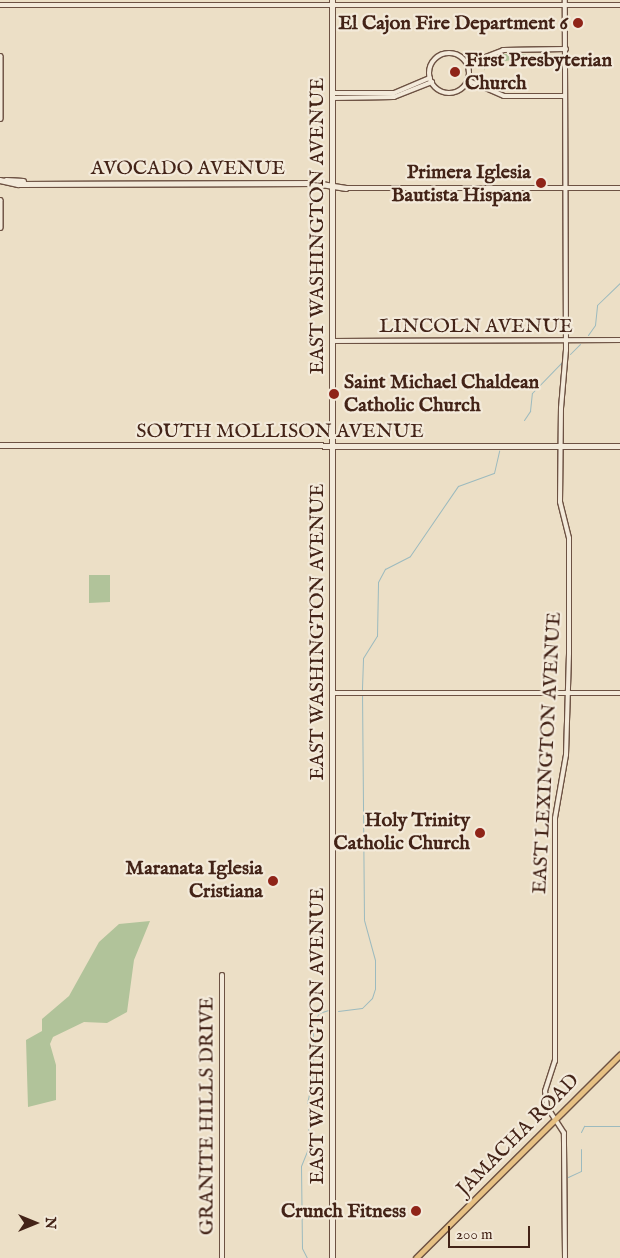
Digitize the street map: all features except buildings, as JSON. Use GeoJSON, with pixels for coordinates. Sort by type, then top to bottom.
{"type":"FeatureCollection","features":[{"type":"Feature","properties":{"kind":"main road"},"geometry":{"type":"LineString","coordinates":[[0,5],[332,2],[616,3]]}},
{"type":"Feature","properties":{"kind":"main road","name":"EAST WASHINGTON AVENUE"},"geometry":{"type":"LineString","coordinates":[[332,2],[332,1258]]}},
{"type":"Feature","properties":{"kind":"main road"},"geometry":{"type":"LineString","coordinates":[[0,56],[0,118]]}},
{"type":"Feature","properties":{"kind":"main road","name":"AVOCADO AVENUE"},"geometry":{"type":"LineString","coordinates":[[2,180],[26,183],[307,183],[332,186],[620,188]]}},
{"type":"Feature","properties":{"kind":"main road"},"geometry":{"type":"LineString","coordinates":[[0,200],[0,227]]}},
{"type":"Feature","properties":{"kind":"main road","name":"SOUTH MOLLISON AVENUE"},"geometry":{"type":"LineString","coordinates":[[0,445],[620,446]]}},
{"type":"Feature","properties":{"kind":"main road","name":"JAMACHA ROAD"},"geometry":{"type":"LineString","coordinates":[[416,1258],[620,1055]]}},
{"type":"Feature","properties":{"kind":"street","name":"EAST LEXINGTON AVENUE"},"geometry":{"type":"LineString","coordinates":[[565,2],[565,340],[560,502],[569,551],[566,755],[555,818],[555,1061],[545,1091],[547,1107],[563,1128],[565,1139],[565,1258]]}},
{"type":"Feature","properties":{"kind":"street"},"geometry":{"type":"LineString","coordinates":[[467,64],[503,50],[566,49]]}},
{"type":"Feature","properties":{"kind":"street"},"geometry":{"type":"LineString","coordinates":[[443,54],[459,56],[467,64],[467,80],[461,88],[449,92],[438,89],[431,80],[430,66],[443,54]]}},
{"type":"Feature","properties":{"kind":"street"},"geometry":{"type":"LineString","coordinates":[[332,96],[394,97],[431,80]]}},
{"type":"Feature","properties":{"kind":"street"},"geometry":{"type":"LineString","coordinates":[[467,80],[504,96],[565,96]]}},
{"type":"Feature","properties":{"kind":"street","name":"LINCOLN AVENUE"},"geometry":{"type":"LineString","coordinates":[[332,341],[620,340]]}},
{"type":"Feature","properties":{"kind":"street"},"geometry":{"type":"LineString","coordinates":[[332,693],[620,694]]}},
{"type":"Feature","properties":{"kind":"street","name":"GRANITE HILLS DRIVE"},"geometry":{"type":"LineString","coordinates":[[222,975],[222,1258]]}},
{"type":"Feature","properties":{"kind":"green space"},"geometry":{"type":"Polygon","coordinates":[[[504,54],[526,54],[526,57],[486,65],[484,71],[484,63],[504,54]]]}},
{"type":"Feature","properties":{"kind":"green space"},"geometry":{"type":"Polygon","coordinates":[[[89,575],[110,575],[110,602],[89,603],[89,575]]]}},
{"type":"Feature","properties":{"kind":"green space"},"geometry":{"type":"Polygon","coordinates":[[[150,921],[134,960],[127,1012],[107,1023],[84,1022],[53,1037],[50,1044],[56,1065],[56,1100],[28,1107],[26,1040],[42,1031],[42,1019],[69,996],[99,942],[119,924],[150,921]]]}},
{"type":"Feature","properties":{"kind":"waterway"},"geometry":{"type":"LineString","coordinates":[[588,335],[595,325],[597,305],[620,283]]}},
{"type":"Feature","properties":{"kind":"waterway"},"geometry":{"type":"LineString","coordinates":[[570,354],[580,344]]}},
{"type":"Feature","properties":{"kind":"waterway"},"geometry":{"type":"LineString","coordinates":[[524,420],[530,411],[532,393],[561,363]]}},
{"type":"Feature","properties":{"kind":"waterway"},"geometry":{"type":"LineString","coordinates":[[338,1011],[362,1008],[372,998],[375,989],[375,960],[364,920],[362,688],[363,658],[377,636],[378,582],[385,569],[410,556],[458,486],[494,473],[499,451]]}},
{"type":"Feature","properties":{"kind":"waterway"},"geometry":{"type":"LineString","coordinates":[[307,1103],[312,1082],[313,1023],[319,1013],[328,1010]]}},
{"type":"Feature","properties":{"kind":"waterway"},"geometry":{"type":"LineString","coordinates":[[307,1258],[302,1248],[301,1166],[309,1146],[308,1121]]}},
{"type":"Feature","properties":{"kind":"waterway"},"geometry":{"type":"LineString","coordinates":[[581,1132],[584,1126],[620,1126]]}},
{"type":"Feature","properties":{"kind":"waterway"},"geometry":{"type":"LineString","coordinates":[[568,1177],[581,1171],[581,1149]]}},
{"type":"Feature","properties":{"kind":"place","name":"El Cajon Fire Department 6"},"geometry":{"type":"Point","coordinates":[578,23]}},
{"type":"Feature","properties":{"kind":"place","name":"First Presbyterian Church"},"geometry":{"type":"Point","coordinates":[455,72]}},
{"type":"Feature","properties":{"kind":"place","name":"Primera Iglesia Bautista Hispana"},"geometry":{"type":"Point","coordinates":[541,183]}},
{"type":"Feature","properties":{"kind":"place","name":"Saint Michael Chaldean Catholic Church"},"geometry":{"type":"Point","coordinates":[334,394]}},
{"type":"Feature","properties":{"kind":"place","name":"Holy Trinity Catholic Church"},"geometry":{"type":"Point","coordinates":[480,833]}},
{"type":"Feature","properties":{"kind":"place","name":"Maranata Iglesia Cristiana"},"geometry":{"type":"Point","coordinates":[273,881]}},
{"type":"Feature","properties":{"kind":"place","name":"Crunch Fitness"},"geometry":{"type":"Point","coordinates":[416,1211]}}]}
